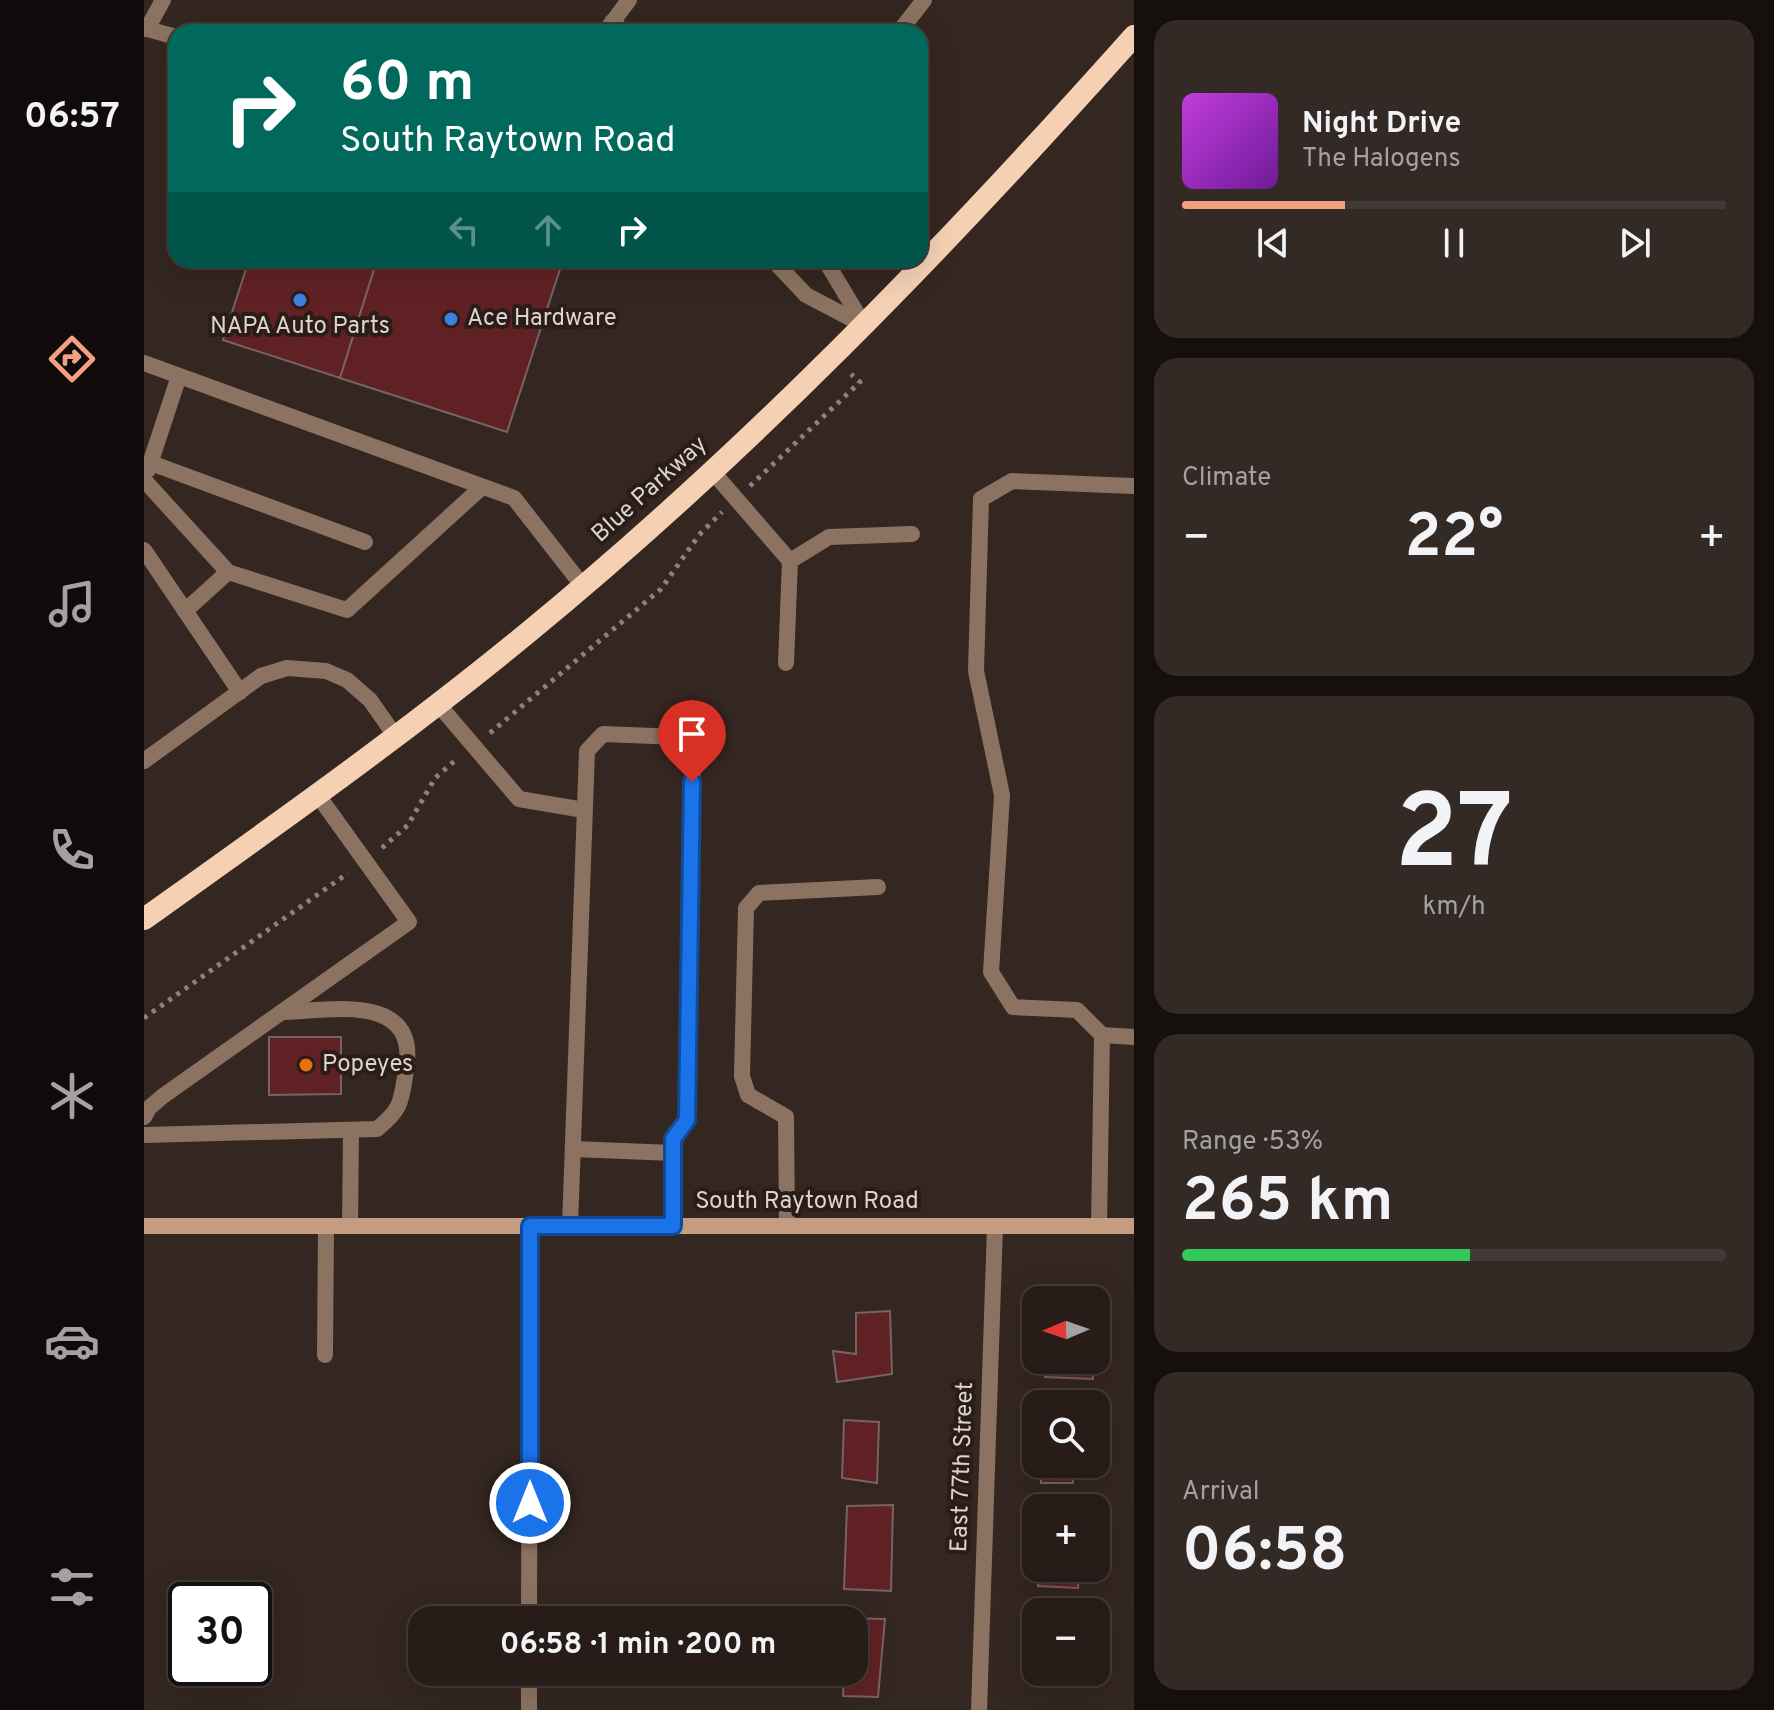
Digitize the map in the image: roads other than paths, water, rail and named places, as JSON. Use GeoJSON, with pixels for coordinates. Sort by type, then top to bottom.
{"type":"FeatureCollection","features":[{"type":"Feature","properties":{"kind":"highway","name":"Blue Parkway"},"geometry":{"type":"LineString","coordinates":[[928,260],[1018,166],[1134,36]]}},
{"type":"Feature","properties":{"kind":"highway","name":"Blue Parkway"},"geometry":{"type":"LineString","coordinates":[[144,919],[396,737],[526,634],[712,471],[865,326],[920,268]]}},
{"type":"Feature","properties":{"kind":"main road","name":"South Raytown Road"},"geometry":{"type":"LineString","coordinates":[[144,1226],[1134,1226]]}},
{"type":"Feature","properties":{"kind":"street"},"geometry":{"type":"LineString","coordinates":[[163,0],[145,29],[168,35]]}},
{"type":"Feature","properties":{"kind":"street"},"geometry":{"type":"LineString","coordinates":[[617,24],[629,0]]}},
{"type":"Feature","properties":{"kind":"street"},"geometry":{"type":"LineString","coordinates":[[905,24],[924,0]]}},
{"type":"Feature","properties":{"kind":"street"},"geometry":{"type":"LineString","coordinates":[[781,268],[806,295],[865,326]]}},
{"type":"Feature","properties":{"kind":"street"},"geometry":{"type":"LineString","coordinates":[[830,268],[865,326]]}},
{"type":"Feature","properties":{"kind":"street"},"geometry":{"type":"LineString","coordinates":[[144,363],[514,498],[582,585]]}},
{"type":"Feature","properties":{"kind":"street"},"geometry":{"type":"LineString","coordinates":[[146,474],[179,376]]}},
{"type":"Feature","properties":{"kind":"street"},"geometry":{"type":"LineString","coordinates":[[712,471],[790,561],[786,663]]}},
{"type":"Feature","properties":{"kind":"street"},"geometry":{"type":"LineString","coordinates":[[146,474],[365,542]]}},
{"type":"Feature","properties":{"kind":"street"},"geometry":{"type":"LineString","coordinates":[[146,474],[228,572],[347,610],[482,487]]}},
{"type":"Feature","properties":{"kind":"street"},"geometry":{"type":"LineString","coordinates":[[1134,486],[1012,481],[981,499],[976,671],[1002,795],[991,972],[1013,1007],[1077,1010],[1102,1035],[1134,1037]]}},
{"type":"Feature","properties":{"kind":"street"},"geometry":{"type":"LineString","coordinates":[[790,561],[829,537],[912,534]]}},
{"type":"Feature","properties":{"kind":"street"},"geometry":{"type":"LineString","coordinates":[[144,550],[240,692]]}},
{"type":"Feature","properties":{"kind":"street"},"geometry":{"type":"LineString","coordinates":[[185,611],[228,572]]}},
{"type":"Feature","properties":{"kind":"street"},"geometry":{"type":"LineString","coordinates":[[147,753],[261,676],[287,668],[326,671],[347,680],[370,700],[396,737]]}},
{"type":"Feature","properties":{"kind":"street"},"geometry":{"type":"LineString","coordinates":[[438,704],[519,799],[584,810]]}},
{"type":"Feature","properties":{"kind":"street"},"geometry":{"type":"LineString","coordinates":[[570,1226],[587,751],[603,734],[680,737],[693,751],[687,1120],[673,1139],[673,1226]]}},
{"type":"Feature","properties":{"kind":"street"},"geometry":{"type":"LineString","coordinates":[[144,1117],[163,1096],[409,922],[317,794]]}},
{"type":"Feature","properties":{"kind":"street"},"geometry":{"type":"LineString","coordinates":[[787,1226],[786,1117],[748,1095],[742,1076],[746,908],[759,893],[878,887]]}},
{"type":"Feature","properties":{"kind":"street"},"geometry":{"type":"LineString","coordinates":[[144,1135],[377,1129],[396,1114],[407,1061],[403,1031],[390,1019],[375,1011],[284,1012]]}},
{"type":"Feature","properties":{"kind":"street"},"geometry":{"type":"LineString","coordinates":[[1099,1226],[1102,1035]]}},
{"type":"Feature","properties":{"kind":"street"},"geometry":{"type":"LineString","coordinates":[[350,1226],[351,1130]]}},
{"type":"Feature","properties":{"kind":"street"},"geometry":{"type":"LineString","coordinates":[[573,1149],[673,1153]]}},
{"type":"Feature","properties":{"kind":"street"},"geometry":{"type":"LineString","coordinates":[[325,1355],[326,1226]]}},
{"type":"Feature","properties":{"kind":"street"},"geometry":{"type":"LineString","coordinates":[[529,1606],[530,1226]]}},
{"type":"Feature","properties":{"kind":"street","name":"East 77th Street"},"geometry":{"type":"LineString","coordinates":[[979,1710],[995,1226]]}},
{"type":"Feature","properties":{"kind":"street"},"geometry":{"type":"LineString","coordinates":[[529,1686],[529,1710]]}},
{"type":"Feature","properties":{"kind":"place","name":"NAPA Auto Parts"},"geometry":{"type":"Point","coordinates":[300,300]}},
{"type":"Feature","properties":{"kind":"place","name":"Ace Hardware"},"geometry":{"type":"Point","coordinates":[451,319]}},
{"type":"Feature","properties":{"kind":"place","name":"Popeyes"},"geometry":{"type":"Point","coordinates":[306,1065]}}]}
